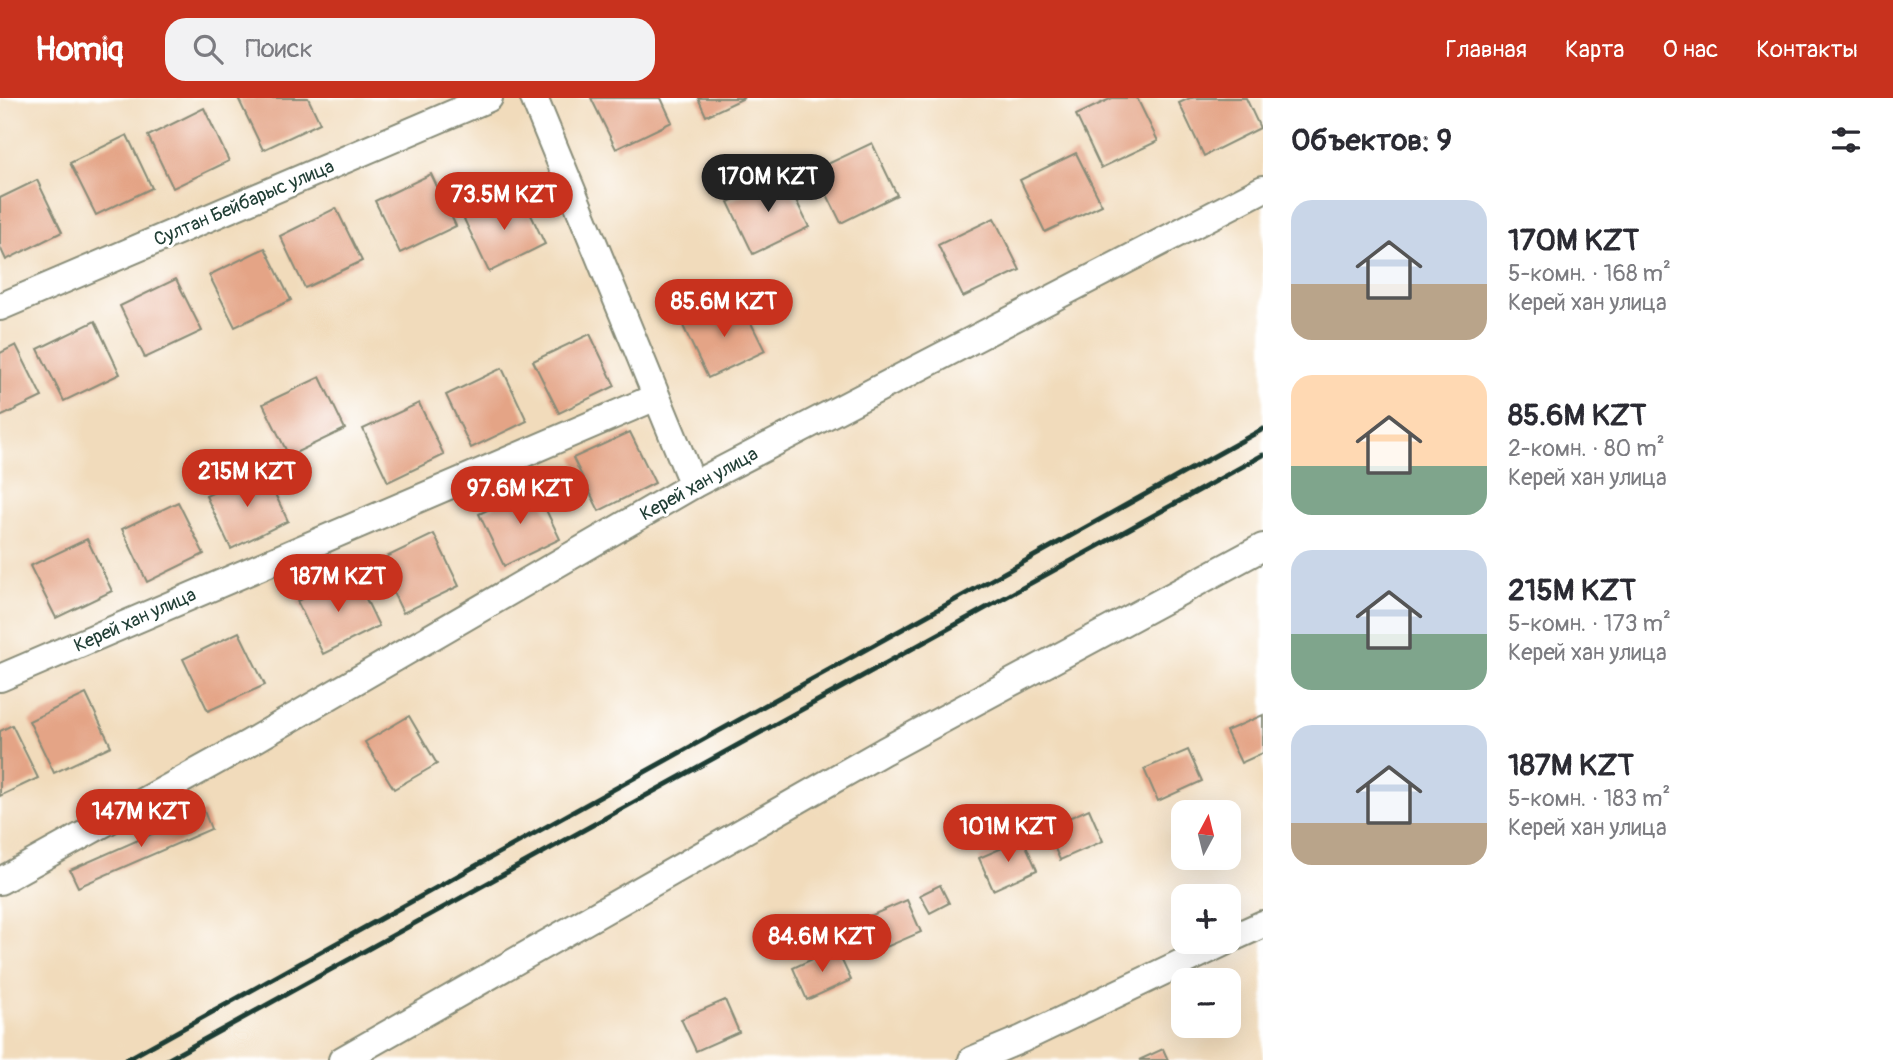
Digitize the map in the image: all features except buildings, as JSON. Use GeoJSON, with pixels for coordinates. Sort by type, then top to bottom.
{"type":"FeatureCollection","features":[{"type":"Feature","properties":{"kind":"street","name":"Султан Бейбарыс улица"},"geometry":{"type":"LineString","coordinates":[[0,307],[489,98]]}},
{"type":"Feature","properties":{"kind":"street"},"geometry":{"type":"LineString","coordinates":[[534,98],[693,485]]}},
{"type":"Feature","properties":{"kind":"street","name":"Керей хан улица"},"geometry":{"type":"LineString","coordinates":[[0,881],[249,743],[693,485],[1263,189]]}},
{"type":"Feature","properties":{"kind":"street","name":"Керей хан улица"},"geometry":{"type":"LineString","coordinates":[[0,678],[656,397]]}},
{"type":"Feature","properties":{"kind":"street"},"geometry":{"type":"LineString","coordinates":[[342,1060],[884,751],[1263,547]]}},
{"type":"Feature","properties":{"kind":"street"},"geometry":{"type":"LineString","coordinates":[[1241,935],[1263,925]]}},
{"type":"Feature","properties":{"kind":"street"},"geometry":{"type":"LineString","coordinates":[[972,1060],[1200,954]]}},
{"type":"Feature","properties":{"kind":"railway"},"geometry":{"type":"LineString","coordinates":[[126,1060],[1263,429]]}},
{"type":"Feature","properties":{"kind":"railway"},"geometry":{"type":"LineString","coordinates":[[167,1060],[1263,455]]}}]}
